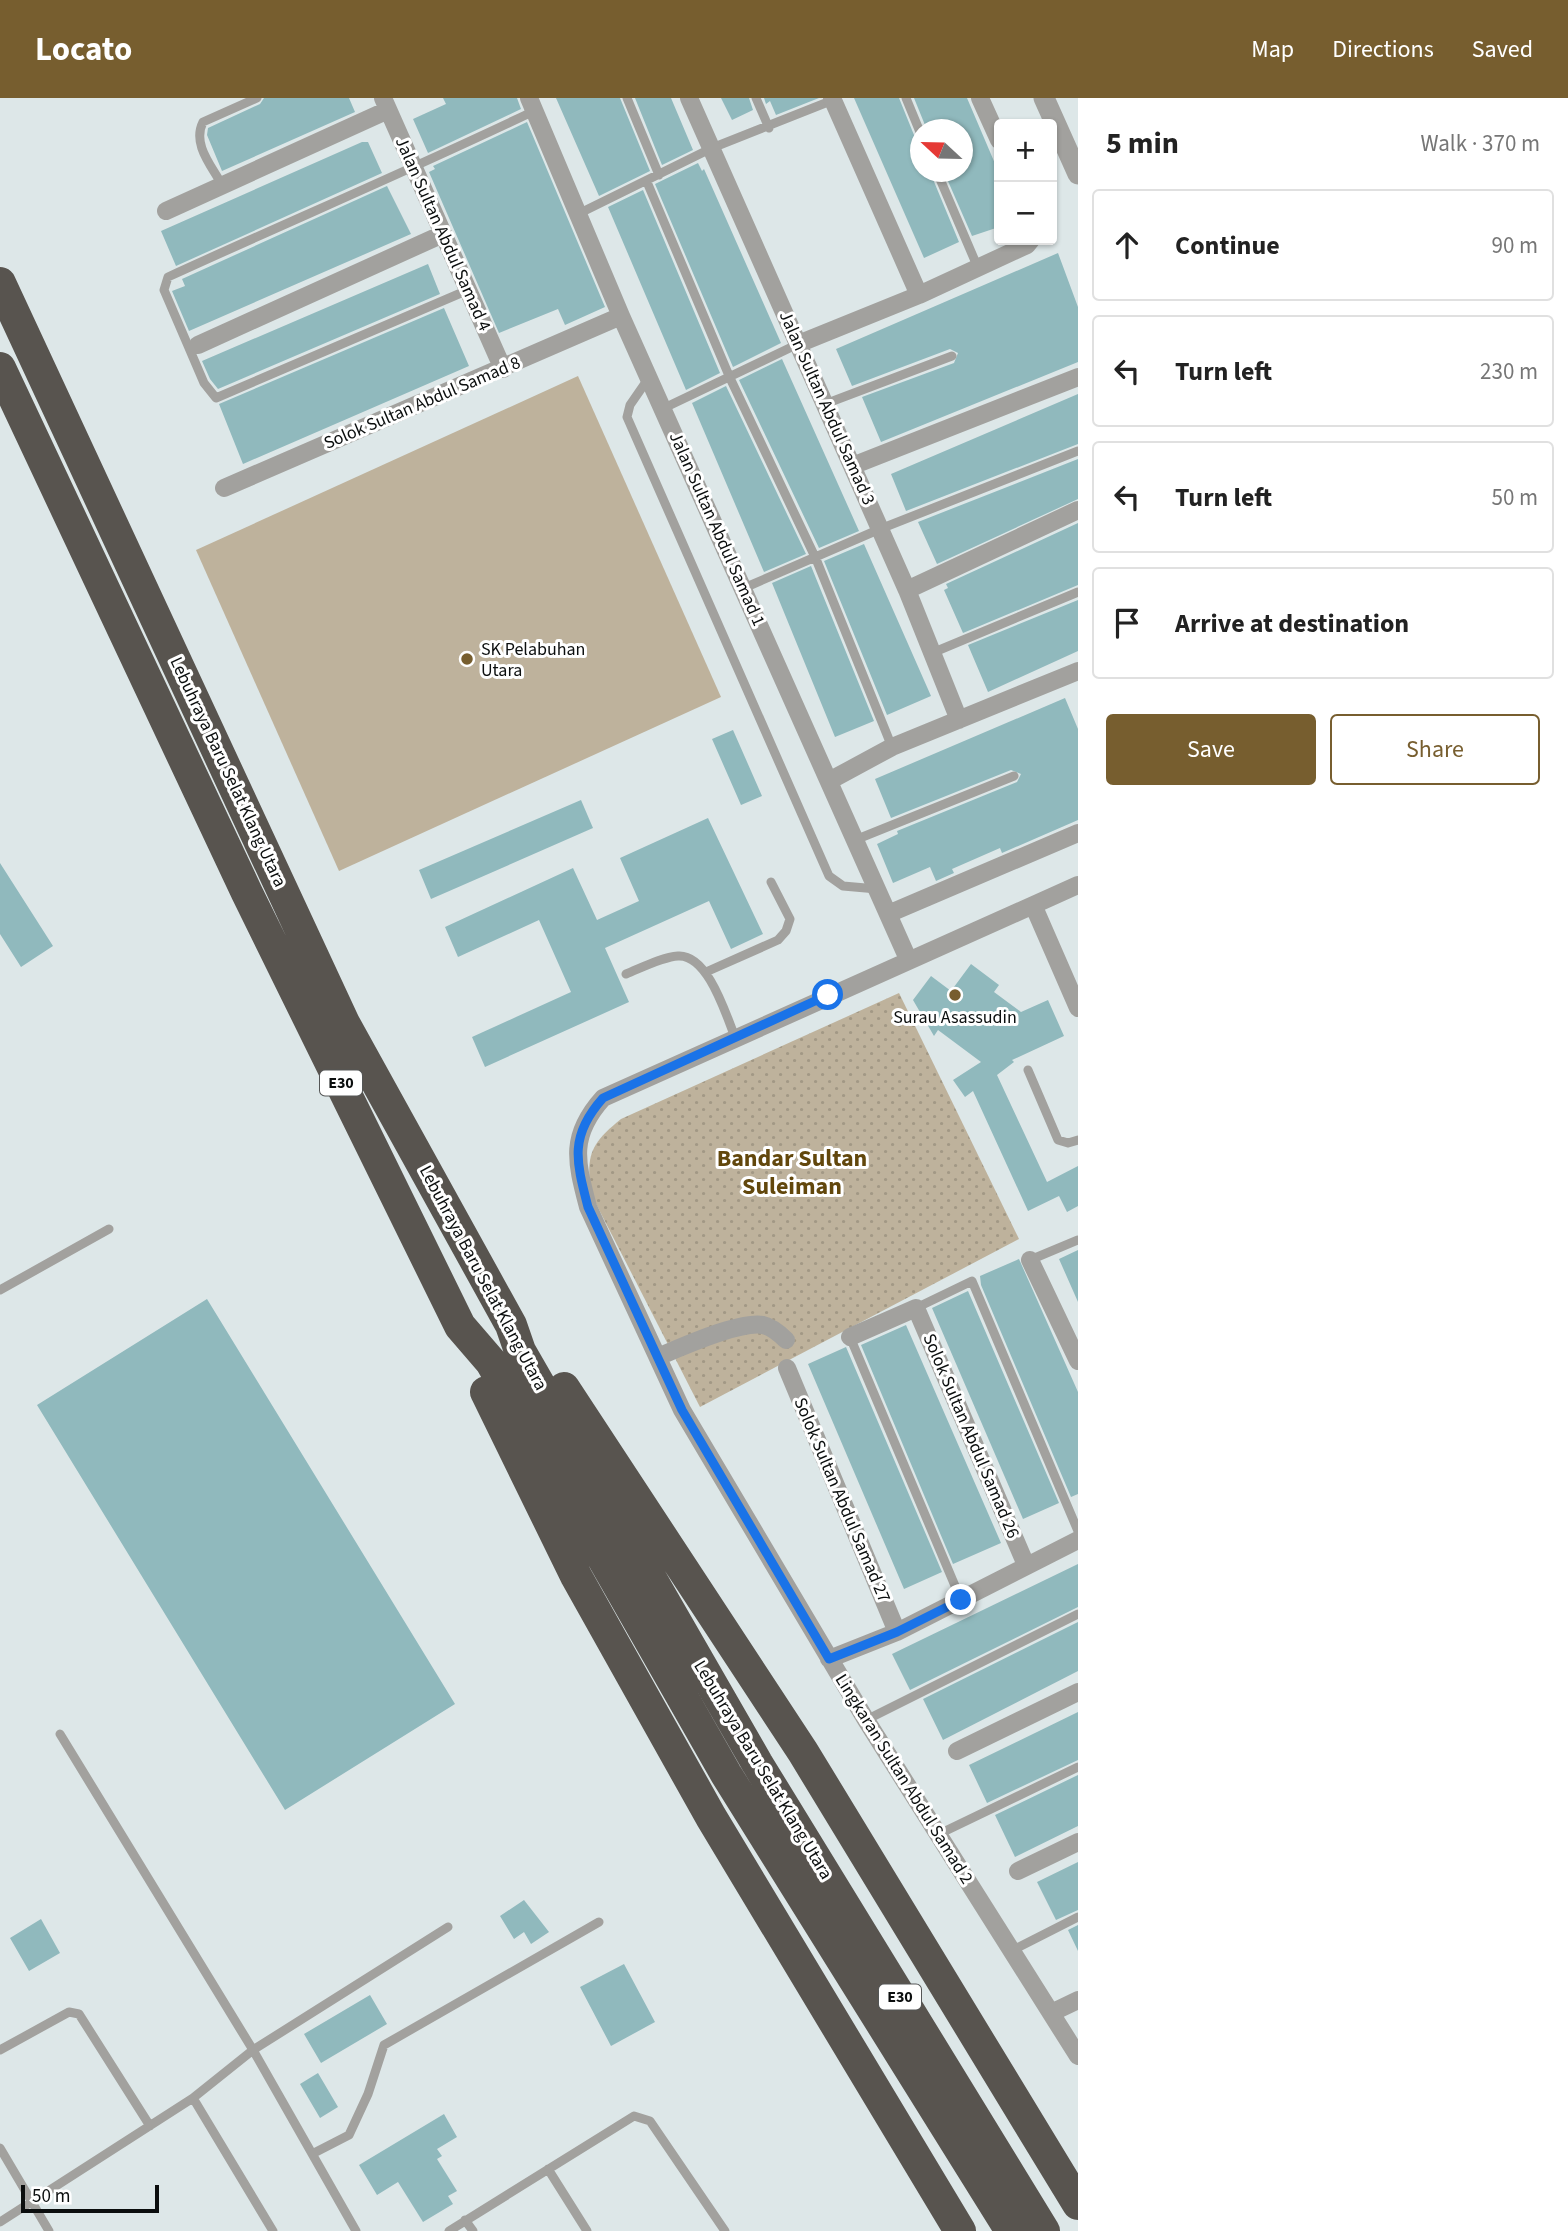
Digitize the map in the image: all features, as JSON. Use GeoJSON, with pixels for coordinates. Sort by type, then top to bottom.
{"type":"FeatureCollection","features":[{"type":"Feature","properties":{"kind":"highway","name":"Lebuhraya Baru Selat Klang Utara"},"geometry":{"type":"LineString","coordinates":[[1,282],[344,1023],[511,1325],[520,1351],[757,1763],[1044,2231]]}},
{"type":"Feature","properties":{"kind":"highway","name":"Lebuhraya Baru Selat Klang Utara"},"geometry":{"type":"LineString","coordinates":[[0,368],[247,893],[460,1326],[491,1362],[726,1774],[1011,2231]]}},
{"type":"Feature","properties":{"kind":"highway"},"geometry":{"type":"LineString","coordinates":[[511,1325],[535,1344],[803,1752],[1078,2204]]}},
{"type":"Feature","properties":{"kind":"highway"},"geometry":{"type":"LineString","coordinates":[[460,1326],[476,1373],[576,1576],[711,1817],[959,2230]]}},
{"type":"Feature","properties":{"kind":"street","name":"Jalan Sultan Abdul Samad 3"},"geometry":{"type":"LineString","coordinates":[[689,98],[907,590],[959,720]]}},
{"type":"Feature","properties":{"kind":"street"},"geometry":{"type":"LineString","coordinates":[[980,98],[994,129]]}},
{"type":"Feature","properties":{"kind":"street"},"geometry":{"type":"LineString","coordinates":[[1044,98],[1078,174]]}},
{"type":"Feature","properties":{"kind":"street"},"geometry":{"type":"LineString","coordinates":[[833,99],[919,295]]}},
{"type":"Feature","properties":{"kind":"street"},"geometry":{"type":"LineString","coordinates":[[166,211],[386,104]]}},
{"type":"Feature","properties":{"kind":"street","name":"Jalan Sultan Abdul Samad 4"},"geometry":{"type":"LineString","coordinates":[[386,104],[503,369]]}},
{"type":"Feature","properties":{"kind":"street","name":"Jalan Sultan Abdul Samad 1"},"geometry":{"type":"LineString","coordinates":[[531,104],[648,379],[744,588],[908,959]]}},
{"type":"Feature","properties":{"kind":"street"},"geometry":{"type":"LineString","coordinates":[[194,346],[443,234]]}},
{"type":"Feature","properties":{"kind":"street"},"geometry":{"type":"LineString","coordinates":[[799,344],[919,295],[1027,245]]}},
{"type":"Feature","properties":{"kind":"street","name":"Solok Sultan Abdul Samad 8"},"geometry":{"type":"LineString","coordinates":[[223,488],[621,316]]}},
{"type":"Feature","properties":{"kind":"street"},"geometry":{"type":"LineString","coordinates":[[852,466],[1078,377]]}},
{"type":"Feature","properties":{"kind":"street"},"geometry":{"type":"LineString","coordinates":[[907,590],[1078,510]]}},
{"type":"Feature","properties":{"kind":"street"},"geometry":{"type":"LineString","coordinates":[[829,781],[892,747],[1078,671]]}},
{"type":"Feature","properties":{"kind":"street"},"geometry":{"type":"LineString","coordinates":[[888,914],[1078,833]]}},
{"type":"Feature","properties":{"kind":"street","name":"Lingkaran Sultan Abdul Samad 2"},"geometry":{"type":"LineString","coordinates":[[1078,885],[603,1098],[586,1118],[577,1143],[579,1174],[588,1207],[682,1410],[866,1720],[1078,2056]]}},
{"type":"Feature","properties":{"kind":"street"},"geometry":{"type":"LineString","coordinates":[[1034,907],[1078,1007]]}},
{"type":"Feature","properties":{"kind":"street"},"geometry":{"type":"LineString","coordinates":[[1030,1260],[1078,1362]]}},
{"type":"Feature","properties":{"kind":"street"},"geometry":{"type":"LineString","coordinates":[[850,1337],[916,1307]]}},
{"type":"Feature","properties":{"kind":"street","name":"Solok Sultan Abdul Samad 26"},"geometry":{"type":"LineString","coordinates":[[916,1307],[1026,1565]]}},
{"type":"Feature","properties":{"kind":"street"},"geometry":{"type":"LineString","coordinates":[[658,1357],[692,1342],[753,1325],[766,1325],[786,1340]]}},
{"type":"Feature","properties":{"kind":"street","name":"Solok Sultan Abdul Samad 27"},"geometry":{"type":"LineString","coordinates":[[787,1368],[897,1632]]}},
{"type":"Feature","properties":{"kind":"street"},"geometry":{"type":"LineString","coordinates":[[829,1659],[897,1632],[1078,1540]]}},
{"type":"Feature","properties":{"kind":"street"},"geometry":{"type":"LineString","coordinates":[[957,1751],[1078,1692]]}},
{"type":"Feature","properties":{"kind":"street"},"geometry":{"type":"LineString","coordinates":[[1018,1871],[1078,1842]]}},
{"type":"Feature","properties":{"kind":"street"},"geometry":{"type":"LineString","coordinates":[[1051,2013],[1078,2000]]}},
{"type":"Feature","properties":{"kind":"lane"},"geometry":{"type":"LineString","coordinates":[[222,185],[199,144],[198,133],[203,122],[257,98]]}},
{"type":"Feature","properties":{"kind":"lane"},"geometry":{"type":"LineString","coordinates":[[627,98],[659,176]]}},
{"type":"Feature","properties":{"kind":"lane"},"geometry":{"type":"LineString","coordinates":[[756,98],[769,128]]}},
{"type":"Feature","properties":{"kind":"lane"},"geometry":{"type":"LineString","coordinates":[[906,98],[915,119]]}},
{"type":"Feature","properties":{"kind":"lane"},"geometry":{"type":"LineString","coordinates":[[578,214],[712,148],[769,128],[833,99]]}},
{"type":"Feature","properties":{"kind":"lane"},"geometry":{"type":"LineString","coordinates":[[468,290],[216,398],[204,383],[194,346],[164,290],[168,277],[316,209],[414,168],[531,104]]}},
{"type":"Feature","properties":{"kind":"lane"},"geometry":{"type":"LineString","coordinates":[[647,182],[730,379],[816,559],[892,747]]}},
{"type":"Feature","properties":{"kind":"lane"},"geometry":{"type":"LineString","coordinates":[[941,182],[978,268]]}},
{"type":"Feature","properties":{"kind":"lane"},"geometry":{"type":"LineString","coordinates":[[662,409],[799,344]]}},
{"type":"Feature","properties":{"kind":"lane"},"geometry":{"type":"LineString","coordinates":[[825,404],[952,356]]}},
{"type":"Feature","properties":{"kind":"lane"},"geometry":{"type":"LineString","coordinates":[[648,379],[630,405],[627,417],[829,876],[844,887],[877,889]]}},
{"type":"Feature","properties":{"kind":"lane"},"geometry":{"type":"LineString","coordinates":[[744,588],[1078,451]]}},
{"type":"Feature","properties":{"kind":"lane"},"geometry":{"type":"LineString","coordinates":[[932,653],[1078,592]]}},
{"type":"Feature","properties":{"kind":"lane"},"geometry":{"type":"LineString","coordinates":[[855,840],[1014,776]]}},
{"type":"Feature","properties":{"kind":"lane"},"geometry":{"type":"LineString","coordinates":[[706,972],[778,940],[786,930],[790,919],[771,882]]}},
{"type":"Feature","properties":{"kind":"lane"},"geometry":{"type":"LineString","coordinates":[[626,974],[679,956],[706,972],[736,1037]]}},
{"type":"Feature","properties":{"kind":"lane"},"geometry":{"type":"LineString","coordinates":[[1028,1070],[1058,1140],[1068,1143],[1078,1140]]}},
{"type":"Feature","properties":{"kind":"lane"},"geometry":{"type":"LineString","coordinates":[[0,1290],[109,1229]]}},
{"type":"Feature","properties":{"kind":"lane"},"geometry":{"type":"LineString","coordinates":[[1030,1260],[1078,1240]]}},
{"type":"Feature","properties":{"kind":"lane"},"geometry":{"type":"LineString","coordinates":[[916,1307],[972,1281],[1078,1531]]}},
{"type":"Feature","properties":{"kind":"lane"},"geometry":{"type":"LineString","coordinates":[[850,1337],[961,1600]]}},
{"type":"Feature","properties":{"kind":"lane"},"geometry":{"type":"LineString","coordinates":[[866,1720],[1078,1614]]}},
{"type":"Feature","properties":{"kind":"lane"},"geometry":{"type":"LineString","coordinates":[[60,1734],[253,2050],[356,2231]]}},
{"type":"Feature","properties":{"kind":"lane"},"geometry":{"type":"LineString","coordinates":[[937,1835],[1078,1767]]}},
{"type":"Feature","properties":{"kind":"lane"},"geometry":{"type":"LineString","coordinates":[[1010,1952],[1078,1917]]}},
{"type":"Feature","properties":{"kind":"lane"},"geometry":{"type":"LineString","coordinates":[[314,2153],[349,2135],[368,2094],[384,2045],[598,1922]]}},
{"type":"Feature","properties":{"kind":"lane"},"geometry":{"type":"LineString","coordinates":[[0,2222],[193,2098],[253,2050],[448,1927]]}},
{"type":"Feature","properties":{"kind":"lane"},"geometry":{"type":"LineString","coordinates":[[0,2050],[69,2011],[79,2014],[150,2126]]}},
{"type":"Feature","properties":{"kind":"lane"},"geometry":{"type":"LineString","coordinates":[[193,2098],[273,2231]]}},
{"type":"Feature","properties":{"kind":"lane"},"geometry":{"type":"LineString","coordinates":[[449,2231],[634,2116],[650,2121],[725,2231]]}},
{"type":"Feature","properties":{"kind":"lane"},"geometry":{"type":"LineString","coordinates":[[0,2148],[49,2231]]}},
{"type":"Feature","properties":{"kind":"lane"},"geometry":{"type":"LineString","coordinates":[[548,2169],[587,2231]]}},
{"type":"Feature","properties":{"kind":"lane"},"geometry":{"type":"LineString","coordinates":[[466,2220],[472,2231]]}},
{"type":"Feature","properties":{"kind":"shaded area"},"geometry":{"type":"Polygon","coordinates":[[[578,376],[721,697],[339,871],[196,550],[578,376]]]}},
{"type":"Feature","properties":{"kind":"shaded area"},"geometry":{"type":"Polygon","coordinates":[[[899,993],[1019,1239],[700,1407],[591,1194],[589,1169],[592,1151],[621,1119],[899,993]]]}},
{"type":"Feature","properties":{"kind":"building"},"geometry":{"type":"Polygon","coordinates":[[[264,98],[349,98],[355,112],[222,171],[207,135],[208,128],[260,104],[264,98]]]}},
{"type":"Feature","properties":{"kind":"building"},"geometry":{"type":"Polygon","coordinates":[[[443,98],[517,98],[521,109],[428,153],[413,119],[446,104],[443,98]]]}},
{"type":"Feature","properties":{"kind":"building"},"geometry":{"type":"Polygon","coordinates":[[[556,98],[620,98],[650,171],[599,196],[556,98]]]}},
{"type":"Feature","properties":{"kind":"building"},"geometry":{"type":"Polygon","coordinates":[[[635,98],[671,98],[693,150],[662,165],[635,98]]]}},
{"type":"Feature","properties":{"kind":"building"},"geometry":{"type":"Polygon","coordinates":[[[721,98],[749,98],[753,110],[732,120],[721,98]]]}},
{"type":"Feature","properties":{"kind":"building"},"geometry":{"type":"Polygon","coordinates":[[[764,98],[819,98],[776,115],[770,101],[766,104],[764,98]]]}},
{"type":"Feature","properties":{"kind":"building"},"geometry":{"type":"Polygon","coordinates":[[[854,98],[899,98],[910,125],[910,182],[934,182],[959,242],[924,258],[854,98]]]}},
{"type":"Feature","properties":{"kind":"building"},"geometry":{"type":"Polygon","coordinates":[[[914,98],[967,98],[994,161],[994,229],[972,236],[948,182],[973,182],[973,119],[923,119],[914,98]]]}},
{"type":"Feature","properties":{"kind":"building"},"geometry":{"type":"Polygon","coordinates":[[[527,122],[605,307],[565,325],[558,309],[499,333],[429,172],[435,169],[433,166],[527,122]]]}},
{"type":"Feature","properties":{"kind":"building"},"geometry":{"type":"Polygon","coordinates":[[[362,142],[368,142],[382,173],[176,266],[161,231],[362,142]]]}},
{"type":"Feature","properties":{"kind":"building"},"geometry":{"type":"Polygon","coordinates":[[[698,163],[702,171],[704,169],[781,343],[733,367],[655,184],[698,163]]]}},
{"type":"Feature","properties":{"kind":"building"},"geometry":{"type":"Polygon","coordinates":[[[387,186],[411,234],[189,331],[172,291],[185,286],[182,279],[387,186]]]}},
{"type":"Feature","properties":{"kind":"building"},"geometry":{"type":"Polygon","coordinates":[[[643,190],[720,373],[686,390],[608,207],[643,190]]]}},
{"type":"Feature","properties":{"kind":"building"},"geometry":{"type":"Polygon","coordinates":[[[1058,253],[1078,307],[1078,362],[881,442],[862,397],[954,363],[958,353],[950,349],[852,386],[836,349],[1058,253]]]}},
{"type":"Feature","properties":{"kind":"building"},"geometry":{"type":"Polygon","coordinates":[[[428,264],[440,294],[218,389],[210,379],[202,361],[428,264]]]}},
{"type":"Feature","properties":{"kind":"building"},"geometry":{"type":"Polygon","coordinates":[[[444,308],[469,366],[243,464],[219,404],[444,308]]]}},
{"type":"Feature","properties":{"kind":"building"},"geometry":{"type":"Polygon","coordinates":[[[782,359],[859,531],[819,548],[739,380],[782,359]]]}},
{"type":"Feature","properties":{"kind":"building"},"geometry":{"type":"Polygon","coordinates":[[[726,386],[806,554],[764,572],[692,403],[726,386]]]}},
{"type":"Feature","properties":{"kind":"building"},"geometry":{"type":"Polygon","coordinates":[[[1078,394],[1078,444],[906,511],[891,474],[1078,394]]]}},
{"type":"Feature","properties":{"kind":"building"},"geometry":{"type":"Polygon","coordinates":[[[1078,459],[1078,499],[937,564],[918,522],[1078,459]]]}},
{"type":"Feature","properties":{"kind":"building"},"geometry":{"type":"Polygon","coordinates":[[[1078,523],[1078,585],[963,633],[944,590],[948,588],[946,584],[1078,523]]]}},
{"type":"Feature","properties":{"kind":"building"},"geometry":{"type":"Polygon","coordinates":[[[864,544],[931,696],[887,715],[824,561],[864,544]]]}},
{"type":"Feature","properties":{"kind":"building"},"geometry":{"type":"Polygon","coordinates":[[[811,566],[874,721],[835,737],[772,583],[811,566]]]}},
{"type":"Feature","properties":{"kind":"building"},"geometry":{"type":"Polygon","coordinates":[[[1078,600],[1078,651],[988,692],[968,645],[1078,600]]]}},
{"type":"Feature","properties":{"kind":"building"},"geometry":{"type":"Polygon","coordinates":[[[1065,698],[1078,729],[1078,820],[1002,853],[1000,848],[952,869],[954,873],[936,881],[930,867],[893,883],[877,844],[898,834],[897,831],[1017,782],[1021,774],[1011,770],[891,818],[875,779],[1065,698]]]}},
{"type":"Feature","properties":{"kind":"building"},"geometry":{"type":"Polygon","coordinates":[[[733,730],[762,796],[741,805],[712,739],[733,730]]]}},
{"type":"Feature","properties":{"kind":"building"},"geometry":{"type":"Polygon","coordinates":[[[581,800],[593,828],[431,899],[419,870],[581,800]]]}},
{"type":"Feature","properties":{"kind":"building"},"geometry":{"type":"Polygon","coordinates":[[[708,818],[763,934],[731,949],[709,901],[605,948],[629,1002],[485,1067],[472,1037],[571,992],[539,920],[458,957],[445,927],[573,868],[597,920],[639,901],[620,858],[708,818]]]}},
{"type":"Feature","properties":{"kind":"building"},"geometry":{"type":"Polygon","coordinates":[[[0,863],[53,946],[21,967],[0,934],[0,863]]]}},
{"type":"Feature","properties":{"kind":"building"},"geometry":{"type":"Polygon","coordinates":[[[971,964],[999,985],[994,992],[1021,1012],[1048,1000],[1064,1036],[1012,1060],[1014,1062],[997,1075],[1047,1182],[1078,1166],[1078,1206],[1067,1212],[1059,1196],[1028,1211],[973,1091],[965,1097],[953,1080],[981,1062],[938,1030],[934,1036],[913,1000],[931,976],[951,991],[971,964]]]}},
{"type":"Feature","properties":{"kind":"building"},"geometry":{"type":"Polygon","coordinates":[[[1078,1250],[1078,1302],[1059,1259],[1078,1250]]]}},
{"type":"Feature","properties":{"kind":"building"},"geometry":{"type":"Polygon","coordinates":[[[1019,1259],[1078,1392],[1078,1494],[1071,1497],[981,1285],[980,1276],[1019,1259]]]}},
{"type":"Feature","properties":{"kind":"building"},"geometry":{"type":"Polygon","coordinates":[[[968,1291],[1059,1503],[1023,1519],[932,1308],[968,1291]]]}},
{"type":"Feature","properties":{"kind":"building"},"geometry":{"type":"Polygon","coordinates":[[[207,1299],[455,1704],[285,1810],[37,1405],[207,1299]]]}},
{"type":"Feature","properties":{"kind":"building"},"geometry":{"type":"Polygon","coordinates":[[[906,1325],[1001,1543],[953,1564],[861,1345],[906,1325]]]}},
{"type":"Feature","properties":{"kind":"building"},"geometry":{"type":"Polygon","coordinates":[[[846,1347],[942,1572],[904,1589],[808,1364],[846,1347]]]}},
{"type":"Feature","properties":{"kind":"building"},"geometry":{"type":"Polygon","coordinates":[[[1078,1564],[1078,1607],[910,1690],[892,1654],[1078,1564]]]}},
{"type":"Feature","properties":{"kind":"building"},"geometry":{"type":"Polygon","coordinates":[[[1078,1622],[1078,1671],[943,1740],[923,1699],[1078,1622]]]}},
{"type":"Feature","properties":{"kind":"building"},"geometry":{"type":"Polygon","coordinates":[[[1078,1712],[1078,1760],[987,1803],[969,1765],[1078,1712]]]}},
{"type":"Feature","properties":{"kind":"building"},"geometry":{"type":"Polygon","coordinates":[[[1078,1775],[1078,1826],[1015,1857],[995,1815],[1078,1775]]]}},
{"type":"Feature","properties":{"kind":"building"},"geometry":{"type":"Polygon","coordinates":[[[1078,1862],[1078,1910],[1056,1920],[1037,1882],[1078,1862]]]}},
{"type":"Feature","properties":{"kind":"building"},"geometry":{"type":"Polygon","coordinates":[[[524,1900],[549,1932],[531,1944],[524,1932],[514,1939],[500,1916],[524,1900]]]}},
{"type":"Feature","properties":{"kind":"building"},"geometry":{"type":"Polygon","coordinates":[[[41,1919],[60,1953],[29,1971],[10,1938],[41,1919]]]}},
{"type":"Feature","properties":{"kind":"building"},"geometry":{"type":"Polygon","coordinates":[[[1078,1925],[1078,1951],[1068,1930],[1078,1925]]]}},
{"type":"Feature","properties":{"kind":"building"},"geometry":{"type":"Polygon","coordinates":[[[624,1964],[655,2022],[611,2046],[580,1987],[624,1964]]]}},
{"type":"Feature","properties":{"kind":"building"},"geometry":{"type":"Polygon","coordinates":[[[370,1995],[387,2024],[321,2063],[304,2034],[370,1995]]]}},
{"type":"Feature","properties":{"kind":"building"},"geometry":{"type":"Polygon","coordinates":[[[318,2073],[338,2107],[320,2118],[300,2084],[318,2073]]]}},
{"type":"Feature","properties":{"kind":"building"},"geometry":{"type":"Polygon","coordinates":[[[444,2114],[457,2137],[437,2149],[442,2156],[437,2159],[457,2191],[448,2196],[453,2204],[423,2222],[398,2182],[377,2195],[359,2165],[444,2114]]]}},
{"type":"Feature","properties":{"kind":"place","name":"SK Pelabuhan Utara"},"geometry":{"type":"Point","coordinates":[467,659]}},
{"type":"Feature","properties":{"kind":"place","name":"Surau Asassudin"},"geometry":{"type":"Point","coordinates":[955,995]}},
{"type":"Feature","properties":{"kind":"district","name":"Bandar Sultan Suleiman"},"geometry":{"type":"Point","coordinates":[792,1172]}},
{"type":"Feature","properties":{"kind":"route"},"geometry":{"type":"LineString","coordinates":[[828,995],[603,1098],[586,1118],[577,1143],[579,1174],[588,1207],[682,1410],[829,1659],[897,1632],[961,1600]]}}]}
